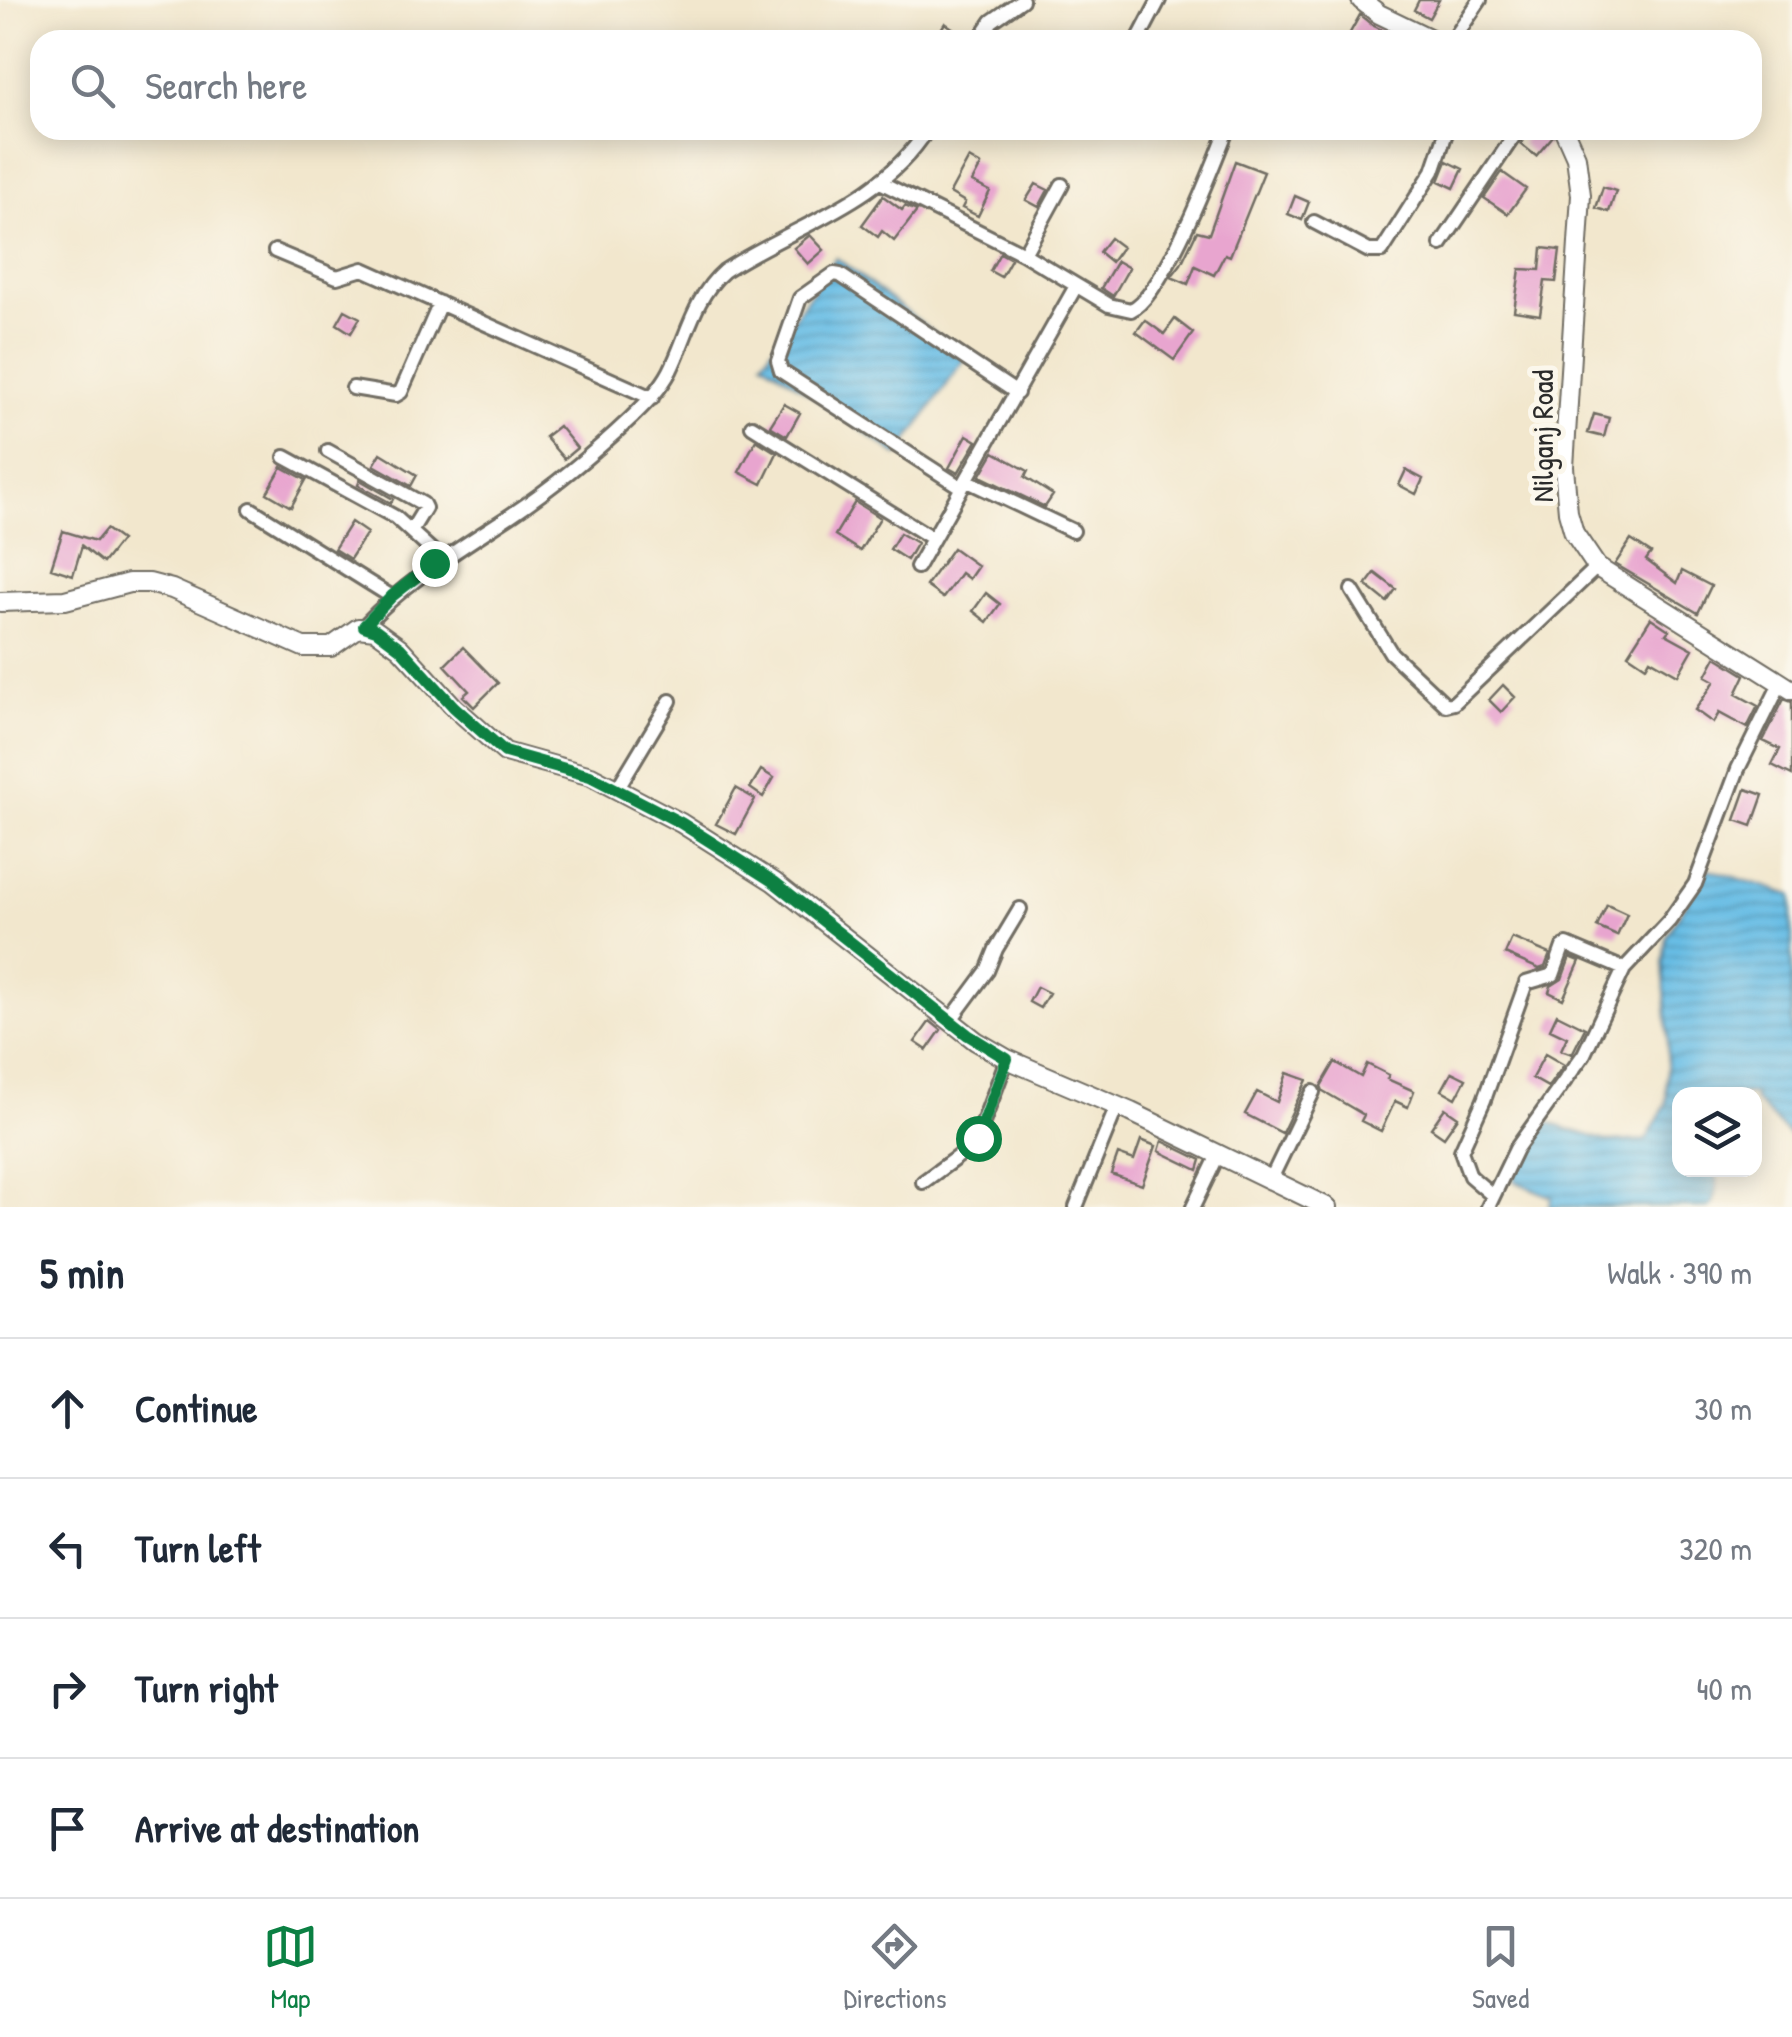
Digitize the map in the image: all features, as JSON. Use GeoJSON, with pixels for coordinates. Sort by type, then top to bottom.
{"type":"FeatureCollection","features":[{"type":"Feature","properties":{"kind":"street"},"geometry":{"type":"LineString","coordinates":[[986,30],[1022,0]]}},
{"type":"Feature","properties":{"kind":"street"},"geometry":{"type":"LineString","coordinates":[[1143,30],[1159,0]]}},
{"type":"Feature","properties":{"kind":"street"},"geometry":{"type":"LineString","coordinates":[[1361,0],[1412,30]]}},
{"type":"Feature","properties":{"kind":"street"},"geometry":{"type":"LineString","coordinates":[[1459,30],[1480,0]]}},
{"type":"Feature","properties":{"kind":"street"},"geometry":{"type":"LineString","coordinates":[[0,602],[65,600],[142,582],[172,589],[303,648],[331,647],[364,626],[392,596],[440,559],[532,500],[612,436],[652,398],[670,372],[698,306],[715,279],[736,263],[880,182],[902,163],[919,140]]}},
{"type":"Feature","properties":{"kind":"street"},"geometry":{"type":"LineString","coordinates":[[880,182],[1024,254],[1122,310],[1138,307],[1145,300],[1201,198],[1223,140]]}},
{"type":"Feature","properties":{"kind":"street"},"geometry":{"type":"LineString","coordinates":[[1314,222],[1369,251],[1382,251],[1435,168],[1444,140]]}},
{"type":"Feature","properties":{"kind":"street"},"geometry":{"type":"LineString","coordinates":[[1440,244],[1511,140]]}},
{"type":"Feature","properties":{"kind":"street","name":"Nilganj Road"},"geometry":{"type":"LineString","coordinates":[[1568,140],[1576,157],[1581,195],[1564,467],[1574,533],[1597,568],[1787,686]]}},
{"type":"Feature","properties":{"kind":"street"},"geometry":{"type":"LineString","coordinates":[[1024,254],[1062,185]]}},
{"type":"Feature","properties":{"kind":"street"},"geometry":{"type":"LineString","coordinates":[[275,251],[337,278],[363,270],[652,398]]}},
{"type":"Feature","properties":{"kind":"street"},"geometry":{"type":"LineString","coordinates":[[1017,393],[834,274],[800,298],[778,361],[781,371],[965,484],[1073,531]]}},
{"type":"Feature","properties":{"kind":"street"},"geometry":{"type":"LineString","coordinates":[[917,566],[1076,286]]}},
{"type":"Feature","properties":{"kind":"street"},"geometry":{"type":"LineString","coordinates":[[353,388],[396,395],[401,392],[440,304]]}},
{"type":"Feature","properties":{"kind":"street"},"geometry":{"type":"LineString","coordinates":[[752,426],[932,538]]}},
{"type":"Feature","properties":{"kind":"street"},"geometry":{"type":"LineString","coordinates":[[328,451],[424,504],[411,531]]}},
{"type":"Feature","properties":{"kind":"street"},"geometry":{"type":"LineString","coordinates":[[284,457],[388,512],[440,559]]}},
{"type":"Feature","properties":{"kind":"street"},"geometry":{"type":"LineString","coordinates":[[251,510],[392,596]]}},
{"type":"Feature","properties":{"kind":"street"},"geometry":{"type":"LineString","coordinates":[[1352,590],[1392,654],[1446,705],[1454,703],[1597,568]]}},
{"type":"Feature","properties":{"kind":"street"},"geometry":{"type":"LineString","coordinates":[[364,626],[400,648],[454,707],[505,752],[580,772],[681,823],[774,882],[950,1021],[1007,1059],[1219,1153],[1328,1207]]}},
{"type":"Feature","properties":{"kind":"street"},"geometry":{"type":"LineString","coordinates":[[1624,969],[1567,945],[1553,975],[1526,983],[1461,1154],[1473,1181],[1490,1201],[1523,1138],[1584,1054],[1624,969],[1669,921],[1695,884],[1738,769],[1787,686]]}},
{"type":"Feature","properties":{"kind":"street"},"geometry":{"type":"LineString","coordinates":[[617,789],[670,701]]}},
{"type":"Feature","properties":{"kind":"street"},"geometry":{"type":"LineString","coordinates":[[950,1021],[987,970],[1020,909]]}},
{"type":"Feature","properties":{"kind":"street"},"geometry":{"type":"LineString","coordinates":[[923,1182],[975,1144],[1007,1059]]}},
{"type":"Feature","properties":{"kind":"street"},"geometry":{"type":"LineString","coordinates":[[1271,1179],[1312,1092]]}},
{"type":"Feature","properties":{"kind":"street"},"geometry":{"type":"LineString","coordinates":[[1076,1207],[1117,1106]]}},
{"type":"Feature","properties":{"kind":"street"},"geometry":{"type":"LineString","coordinates":[[1193,1207],[1219,1153]]}},
{"type":"Feature","properties":{"kind":"water"},"geometry":{"type":"Polygon","coordinates":[[[836,258],[966,357],[898,455],[763,361],[836,258]]]}},
{"type":"Feature","properties":{"kind":"water"},"geometry":{"type":"Polygon","coordinates":[[[1708,869],[1792,895],[1792,1138],[1762,1108],[1762,1087],[1672,1087],[1672,1177],[1716,1177],[1713,1203],[1708,1207],[1549,1207],[1552,1197],[1514,1181],[1522,1152],[1549,1123],[1609,1142],[1646,1140],[1666,1105],[1666,936],[1708,869]]]}},
{"type":"Feature","properties":{"kind":"building"},"geometry":{"type":"Polygon","coordinates":[[[1419,0],[1439,0],[1429,18],[1414,10],[1419,0]]]}},
{"type":"Feature","properties":{"kind":"building"},"geometry":{"type":"Polygon","coordinates":[[[1360,15],[1382,30],[1352,30],[1360,15]]]}},
{"type":"Feature","properties":{"kind":"building"},"geometry":{"type":"Polygon","coordinates":[[[1523,140],[1550,140],[1536,156],[1521,144],[1523,140]]]}},
{"type":"Feature","properties":{"kind":"building"},"geometry":{"type":"Polygon","coordinates":[[[969,158],[981,165],[972,182],[990,191],[978,216],[962,208],[965,202],[950,193],[969,158]]]}},
{"type":"Feature","properties":{"kind":"building"},"geometry":{"type":"Polygon","coordinates":[[[1235,161],[1264,172],[1230,256],[1225,254],[1214,275],[1195,266],[1188,284],[1171,277],[1197,231],[1209,234],[1235,161]]]}},
{"type":"Feature","properties":{"kind":"building"},"geometry":{"type":"Polygon","coordinates":[[[1447,161],[1463,169],[1454,188],[1439,181],[1447,161]]]}},
{"type":"Feature","properties":{"kind":"building"},"geometry":{"type":"Polygon","coordinates":[[[1502,172],[1526,189],[1508,214],[1484,198],[1502,172]]]}},
{"type":"Feature","properties":{"kind":"building"},"geometry":{"type":"Polygon","coordinates":[[[1036,184],[1048,190],[1039,207],[1026,200],[1036,184]]]}},
{"type":"Feature","properties":{"kind":"building"},"geometry":{"type":"Polygon","coordinates":[[[1603,187],[1616,191],[1609,212],[1596,208],[1603,187]]]}},
{"type":"Feature","properties":{"kind":"building"},"geometry":{"type":"Polygon","coordinates":[[[883,196],[902,210],[905,206],[917,211],[894,241],[882,231],[878,237],[862,225],[883,196]]]}},
{"type":"Feature","properties":{"kind":"building"},"geometry":{"type":"Polygon","coordinates":[[[1295,196],[1309,202],[1302,220],[1288,214],[1295,196]]]}},
{"type":"Feature","properties":{"kind":"building"},"geometry":{"type":"Polygon","coordinates":[[[810,235],[824,250],[808,264],[794,248],[810,235]]]}},
{"type":"Feature","properties":{"kind":"building"},"geometry":{"type":"Polygon","coordinates":[[[1110,238],[1122,247],[1111,262],[1099,252],[1110,238]]]}},
{"type":"Feature","properties":{"kind":"building"},"geometry":{"type":"Polygon","coordinates":[[[1542,248],[1560,250],[1556,282],[1545,281],[1540,315],[1514,311],[1520,269],[1540,270],[1542,248]]]}},
{"type":"Feature","properties":{"kind":"building"},"geometry":{"type":"Polygon","coordinates":[[[1000,253],[1011,259],[1001,277],[990,271],[1000,253]]]}},
{"type":"Feature","properties":{"kind":"building"},"geometry":{"type":"Polygon","coordinates":[[[1117,261],[1129,268],[1113,296],[1101,288],[1117,261]]]}},
{"type":"Feature","properties":{"kind":"building"},"geometry":{"type":"Polygon","coordinates":[[[345,310],[360,318],[351,333],[337,324],[345,310]]]}},
{"type":"Feature","properties":{"kind":"building"},"geometry":{"type":"Polygon","coordinates":[[[1175,319],[1193,333],[1174,360],[1136,332],[1145,320],[1164,334],[1175,319]]]}},
{"type":"Feature","properties":{"kind":"building"},"geometry":{"type":"Polygon","coordinates":[[[784,404],[800,413],[787,436],[770,426],[784,404]]]}},
{"type":"Feature","properties":{"kind":"building"},"geometry":{"type":"Polygon","coordinates":[[[1594,414],[1609,418],[1604,437],[1588,433],[1594,414]]]}},
{"type":"Feature","properties":{"kind":"building"},"geometry":{"type":"Polygon","coordinates":[[[559,426],[577,448],[564,459],[545,437],[559,426]]]}},
{"type":"Feature","properties":{"kind":"building"},"geometry":{"type":"Polygon","coordinates":[[[967,435],[977,441],[958,473],[949,468],[967,435]]]}},
{"type":"Feature","properties":{"kind":"building"},"geometry":{"type":"Polygon","coordinates":[[[756,440],[777,453],[762,484],[739,472],[756,440]]]}},
{"type":"Feature","properties":{"kind":"building"},"geometry":{"type":"Polygon","coordinates":[[[994,452],[1028,471],[1025,477],[1053,495],[1045,507],[980,476],[994,452]]]}},
{"type":"Feature","properties":{"kind":"building"},"geometry":{"type":"Polygon","coordinates":[[[381,453],[417,475],[411,486],[374,465],[381,453]]]}},
{"type":"Feature","properties":{"kind":"building"},"geometry":{"type":"Polygon","coordinates":[[[282,467],[306,480],[291,507],[267,493],[282,467]]]}},
{"type":"Feature","properties":{"kind":"building"},"geometry":{"type":"Polygon","coordinates":[[[1406,470],[1423,479],[1416,494],[1399,485],[1406,470]]]}},
{"type":"Feature","properties":{"kind":"building"},"geometry":{"type":"Polygon","coordinates":[[[360,480],[393,499],[391,503],[358,485],[360,480]]]}},
{"type":"Feature","properties":{"kind":"building"},"geometry":{"type":"Polygon","coordinates":[[[855,502],[880,518],[860,551],[835,535],[855,502]]]}},
{"type":"Feature","properties":{"kind":"building"},"geometry":{"type":"Polygon","coordinates":[[[351,522],[367,533],[350,559],[334,549],[351,522]]]}},
{"type":"Feature","properties":{"kind":"building"},"geometry":{"type":"Polygon","coordinates":[[[106,529],[121,540],[103,563],[82,546],[73,575],[51,568],[63,531],[96,541],[106,529]]]}},
{"type":"Feature","properties":{"kind":"building"},"geometry":{"type":"Polygon","coordinates":[[[900,533],[917,543],[907,560],[890,549],[900,533]]]}},
{"type":"Feature","properties":{"kind":"building"},"geometry":{"type":"Polygon","coordinates":[[[1631,540],[1651,553],[1646,560],[1677,583],[1682,571],[1711,586],[1698,613],[1615,564],[1631,540]]]}},
{"type":"Feature","properties":{"kind":"building"},"geometry":{"type":"Polygon","coordinates":[[[953,548],[978,566],[969,579],[961,573],[943,598],[926,586],[953,548]]]}},
{"type":"Feature","properties":{"kind":"building"},"geometry":{"type":"Polygon","coordinates":[[[1375,573],[1396,589],[1387,602],[1366,585],[1375,573]]]}},
{"type":"Feature","properties":{"kind":"building"},"geometry":{"type":"Polygon","coordinates":[[[986,593],[1000,604],[987,622],[973,611],[986,593]]]}},
{"type":"Feature","properties":{"kind":"building"},"geometry":{"type":"Polygon","coordinates":[[[1651,618],[1669,630],[1666,634],[1693,649],[1678,675],[1650,659],[1646,666],[1628,654],[1651,618]]]}},
{"type":"Feature","properties":{"kind":"building"},"geometry":{"type":"Polygon","coordinates":[[[463,647],[498,683],[474,707],[463,696],[469,691],[445,665],[463,647]]]}},
{"type":"Feature","properties":{"kind":"building"},"geometry":{"type":"Polygon","coordinates":[[[1716,657],[1745,675],[1736,694],[1758,706],[1747,728],[1719,713],[1713,723],[1695,710],[1715,681],[1706,676],[1716,657]]]}},
{"type":"Feature","properties":{"kind":"building"},"geometry":{"type":"Polygon","coordinates":[[[1503,685],[1515,697],[1501,712],[1489,700],[1503,685]]]}},
{"type":"Feature","properties":{"kind":"building"},"geometry":{"type":"Polygon","coordinates":[[[1784,699],[1792,702],[1792,775],[1772,765],[1780,749],[1763,741],[1784,699]]]}},
{"type":"Feature","properties":{"kind":"building"},"geometry":{"type":"Polygon","coordinates":[[[761,770],[774,778],[763,797],[750,788],[761,770]]]}},
{"type":"Feature","properties":{"kind":"building"},"geometry":{"type":"Polygon","coordinates":[[[736,788],[755,799],[736,834],[716,824],[736,788]]]}},
{"type":"Feature","properties":{"kind":"building"},"geometry":{"type":"Polygon","coordinates":[[[1746,789],[1763,795],[1752,826],[1735,820],[1746,789]]]}},
{"type":"Feature","properties":{"kind":"building"},"geometry":{"type":"Polygon","coordinates":[[[1607,905],[1627,914],[1617,936],[1597,927],[1607,905]]]}},
{"type":"Feature","properties":{"kind":"building"},"geometry":{"type":"Polygon","coordinates":[[[1512,938],[1550,954],[1545,967],[1539,969],[1505,954],[1512,938]]]}},
{"type":"Feature","properties":{"kind":"building"},"geometry":{"type":"Polygon","coordinates":[[[1570,957],[1580,961],[1563,999],[1549,992],[1562,979],[1570,957]]]}},
{"type":"Feature","properties":{"kind":"building"},"geometry":{"type":"Polygon","coordinates":[[[1037,987],[1049,993],[1040,1008],[1029,1002],[1037,987]]]}},
{"type":"Feature","properties":{"kind":"building"},"geometry":{"type":"Polygon","coordinates":[[[1557,1014],[1585,1028],[1572,1054],[1561,1050],[1567,1037],[1550,1029],[1557,1014]]]}},
{"type":"Feature","properties":{"kind":"building"},"geometry":{"type":"Polygon","coordinates":[[[930,1021],[941,1030],[927,1050],[915,1042],[930,1021]]]}},
{"type":"Feature","properties":{"kind":"building"},"geometry":{"type":"Polygon","coordinates":[[[1545,1054],[1564,1065],[1548,1087],[1532,1078],[1545,1054]]]}},
{"type":"Feature","properties":{"kind":"building"},"geometry":{"type":"Polygon","coordinates":[[[1335,1062],[1361,1077],[1367,1064],[1389,1075],[1387,1079],[1414,1091],[1408,1107],[1395,1101],[1381,1131],[1361,1121],[1364,1115],[1323,1091],[1321,1086],[1335,1062]]]}},
{"type":"Feature","properties":{"kind":"building"},"geometry":{"type":"Polygon","coordinates":[[[1452,1072],[1466,1079],[1456,1098],[1442,1090],[1452,1072]]]}},
{"type":"Feature","properties":{"kind":"building"},"geometry":{"type":"Polygon","coordinates":[[[1287,1073],[1307,1080],[1282,1133],[1245,1114],[1257,1092],[1277,1102],[1287,1073]]]}},
{"type":"Feature","properties":{"kind":"building"},"geometry":{"type":"Polygon","coordinates":[[[1445,1108],[1458,1117],[1444,1137],[1431,1128],[1445,1108]]]}},
{"type":"Feature","properties":{"kind":"building"},"geometry":{"type":"Polygon","coordinates":[[[1141,1140],[1156,1146],[1142,1185],[1111,1174],[1118,1154],[1134,1160],[1141,1140]]]}},
{"type":"Feature","properties":{"kind":"building"},"geometry":{"type":"Polygon","coordinates":[[[1162,1141],[1201,1160],[1198,1170],[1159,1151],[1162,1141]]]}},
{"type":"Feature","properties":{"kind":"route"},"geometry":{"type":"LineString","coordinates":[[434,563],[392,596],[364,626],[400,648],[454,707],[505,752],[605,782],[681,823],[774,882],[968,1035],[1007,1059],[978,1138]]}}]}
